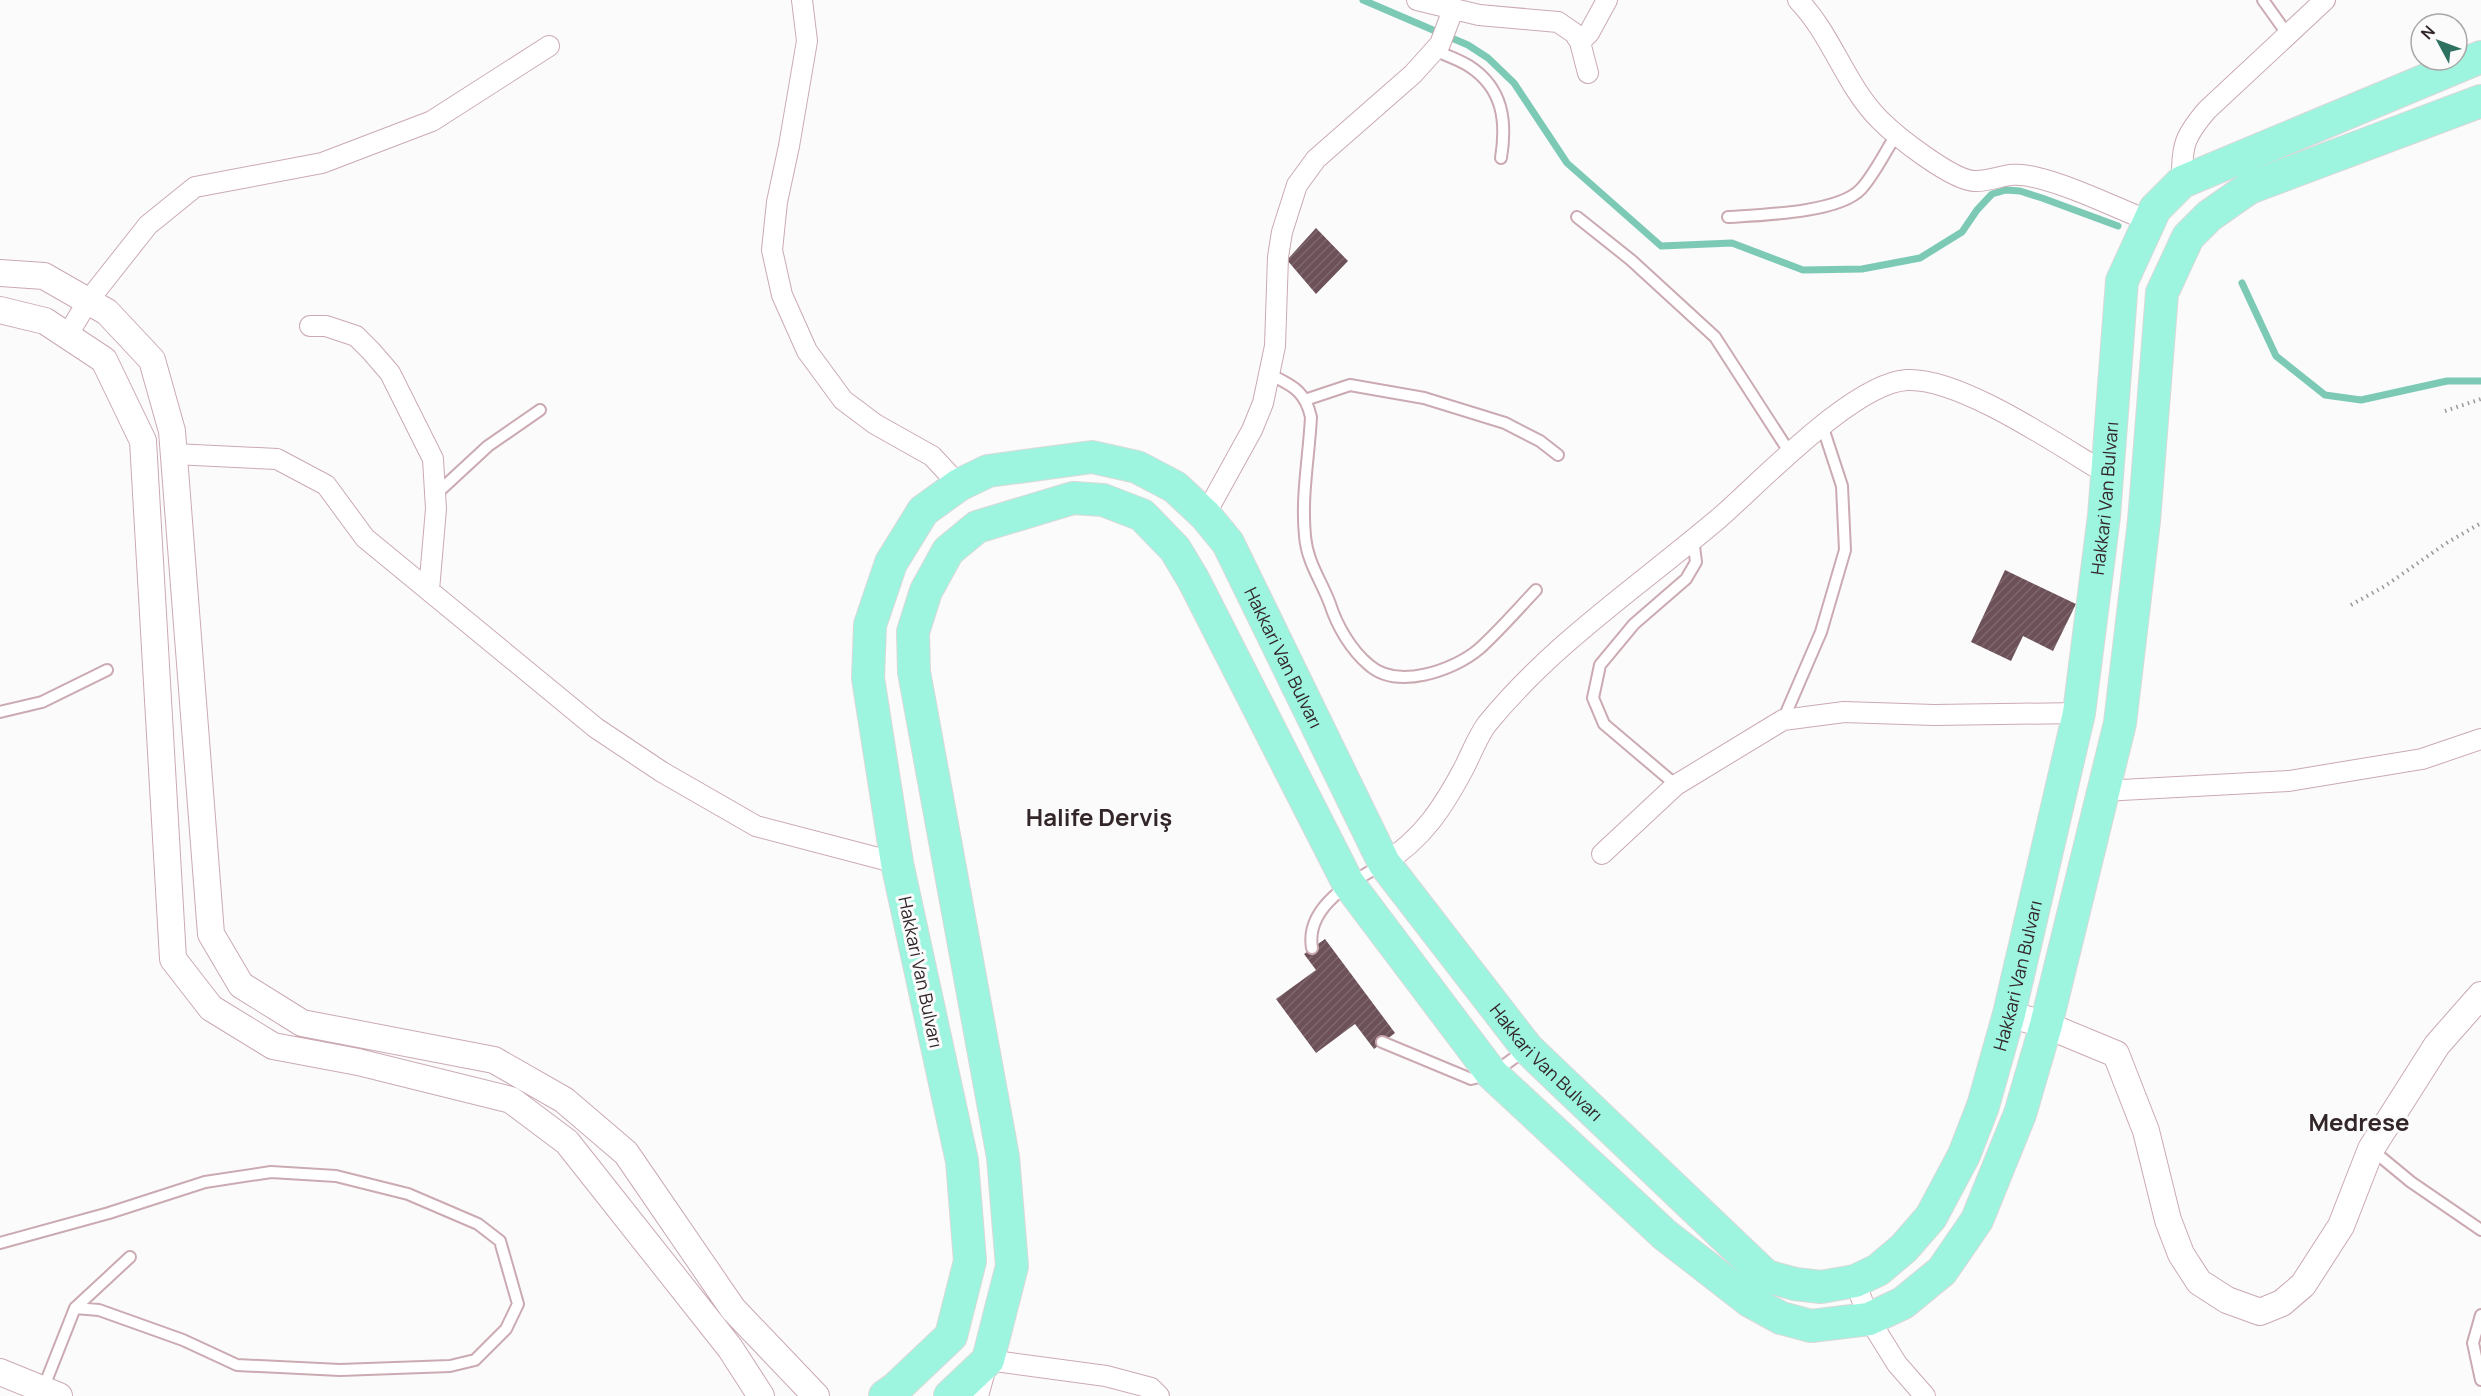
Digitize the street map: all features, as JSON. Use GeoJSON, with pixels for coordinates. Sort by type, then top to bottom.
{"type":"FeatureCollection","features":[{"type":"Feature","properties":{"kind":"main road","name":"Hakkari Van Bulvarı"},"geometry":{"type":"LineString","coordinates":[[885,1396],[951,1336],[970,1261],[962,1161],[897,863],[868,678],[870,625],[891,563],[923,511],[959,485],[988,471],[1092,457],[1137,467],[1175,487],[1205,515],[1228,543],[1384,863],[1527,1048],[1766,1276],[1795,1284],[1821,1287],[1855,1281],[1878,1270],[1904,1248],[1931,1217],[1964,1155],[1979,1116],[2009,1014],[2079,713],[2107,474],[2122,281],[2155,209],[2182,182],[2481,57]]}},
{"type":"Feature","properties":{"kind":"main road"},"geometry":{"type":"LineString","coordinates":[[950,1396],[988,1360],[1012,1266],[1003,1157],[914,672],[913,632],[926,591],[948,550],[977,527],[1073,498],[1103,500],[1142,515],[1174,549],[1193,579],[1348,883],[1492,1074],[1665,1235],[1750,1301],[1781,1318],[1811,1326],[1869,1319],[1903,1303],[1942,1271],[1977,1220],[2020,1114],[2046,1024],[2120,723],[2144,521],[2162,293],[2188,237],[2209,216],[2249,188],[2481,101]]}},
{"type":"Feature","properties":{"kind":"main road"},"geometry":{"type":"LineString","coordinates":[[2182,182],[2209,216]]}},
{"type":"Feature","properties":{"kind":"street"},"geometry":{"type":"LineString","coordinates":[[802,0],[807,41],[777,202],[772,250],[782,295],[807,351],[843,400],[875,424],[932,456],[959,485]]}},
{"type":"Feature","properties":{"kind":"street"},"geometry":{"type":"LineString","coordinates":[[1417,0],[1451,16],[1550,20],[1566,26],[1580,42],[1588,73]]}},
{"type":"Feature","properties":{"kind":"street"},"geometry":{"type":"LineString","coordinates":[[1580,42],[1589,33],[1607,0]]}},
{"type":"Feature","properties":{"kind":"street"},"geometry":{"type":"LineString","coordinates":[[1798,0],[1816,22],[1850,84],[1864,102],[1896,135],[1914,149],[1967,180],[1982,180],[2014,174],[2025,175],[2150,221]]}},
{"type":"Feature","properties":{"kind":"street"},"geometry":{"type":"LineString","coordinates":[[2182,182],[2182,148],[2193,127],[2207,110],[2325,0]]}},
{"type":"Feature","properties":{"kind":"street"},"geometry":{"type":"LineString","coordinates":[[1205,515],[1252,430],[1271,375],[1275,346],[1278,257],[1282,232],[1297,185],[1316,159],[1413,74],[1437,47],[1451,16]]}},
{"type":"Feature","properties":{"kind":"street"},"geometry":{"type":"LineString","coordinates":[[67,336],[88,301],[148,225],[195,187],[322,163],[432,121],[549,46]]}},
{"type":"Feature","properties":{"kind":"street"},"geometry":{"type":"LineString","coordinates":[[0,273],[44,276],[88,301],[107,312],[152,360],[172,431],[211,934],[241,985],[302,1023],[494,1060],[564,1100],[626,1153],[733,1309],[816,1396]]}},
{"type":"Feature","properties":{"kind":"street"},"geometry":{"type":"LineString","coordinates":[[0,310],[45,321],[104,360],[143,441],[173,959],[211,1008],[273,1046],[391,1070],[511,1100],[567,1142],[730,1348],[761,1396]]}},
{"type":"Feature","properties":{"kind":"street"},"geometry":{"type":"LineString","coordinates":[[310,326],[326,326],[356,336],[390,373],[433,459],[435,495],[429,590]]}},
{"type":"Feature","properties":{"kind":"street"},"geometry":{"type":"LineString","coordinates":[[1384,863],[1407,849],[1433,818],[1456,782],[1485,726],[1537,668],[1620,597],[1716,520],[1822,425],[1875,389],[1897,381],[1924,381],[1939,385],[2002,412],[2107,474]]}},
{"type":"Feature","properties":{"kind":"street"},"geometry":{"type":"LineString","coordinates":[[174,454],[277,459],[326,485],[365,538],[596,728],[662,772],[756,826],[897,863]]}},
{"type":"Feature","properties":{"kind":"street"},"geometry":{"type":"LineString","coordinates":[[1602,854],[1676,785],[1784,720],[1844,712],[1934,715],[2079,713]]}},
{"type":"Feature","properties":{"kind":"street"},"geometry":{"type":"LineString","coordinates":[[2103,791],[2289,781],[2422,759],[2481,739]]}},
{"type":"Feature","properties":{"kind":"street"},"geometry":{"type":"LineString","coordinates":[[2009,1014],[2046,1024],[2116,1054],[2146,1131],[2168,1220],[2181,1254],[2199,1282],[2227,1300],[2260,1312],[2282,1303],[2303,1285],[2342,1226],[2370,1149],[2437,1045],[2481,994]]}},
{"type":"Feature","properties":{"kind":"street"},"geometry":{"type":"LineString","coordinates":[[1855,1281],[1869,1319],[1897,1364],[1925,1396]]}},
{"type":"Feature","properties":{"kind":"street"},"geometry":{"type":"LineString","coordinates":[[978,1396],[988,1360],[1106,1376],[1151,1388],[1159,1396]]}},
{"type":"Feature","properties":{"kind":"street"},"geometry":{"type":"LineString","coordinates":[[0,1372],[51,1393]]}},
{"type":"Feature","properties":{"kind":"lane"},"geometry":{"type":"LineString","coordinates":[[2263,0],[2288,35]]}},
{"type":"Feature","properties":{"kind":"lane"},"geometry":{"type":"LineString","coordinates":[[1437,47],[1468,66],[1491,89],[1498,100],[1505,126],[1501,158]]}},
{"type":"Feature","properties":{"kind":"lane"},"geometry":{"type":"LineString","coordinates":[[1728,217],[1783,213],[1844,202],[1861,189],[1896,135]]}},
{"type":"Feature","properties":{"kind":"lane"},"geometry":{"type":"LineString","coordinates":[[1577,217],[1631,260],[1715,337],[1790,453]]}},
{"type":"Feature","properties":{"kind":"lane"},"geometry":{"type":"LineString","coordinates":[[1271,375],[1294,386],[1305,400],[1311,417],[1305,489],[1307,551],[1311,566],[1341,628],[1370,667],[1394,675],[1407,676],[1420,676],[1444,669],[1477,650],[1536,590]]}},
{"type":"Feature","properties":{"kind":"lane"},"geometry":{"type":"LineString","coordinates":[[1305,400],[1350,385],[1424,398],[1505,423],[1540,441],[1558,455]]}},
{"type":"Feature","properties":{"kind":"lane"},"geometry":{"type":"LineString","coordinates":[[435,495],[488,446],[540,410]]}},
{"type":"Feature","properties":{"kind":"lane"},"geometry":{"type":"LineString","coordinates":[[1784,720],[1821,632],[1845,550],[1842,486],[1822,425]]}},
{"type":"Feature","properties":{"kind":"lane"},"geometry":{"type":"LineString","coordinates":[[1676,785],[1604,724],[1593,698],[1600,665],[1634,624],[1686,579],[1696,562],[1692,538]]}},
{"type":"Feature","properties":{"kind":"lane"},"geometry":{"type":"LineString","coordinates":[[0,712],[42,702],[106,670]]}},
{"type":"Feature","properties":{"kind":"lane"},"geometry":{"type":"LineString","coordinates":[[1312,948],[1311,938],[1315,922],[1328,904],[1348,883],[1384,863]]}},
{"type":"Feature","properties":{"kind":"lane"},"geometry":{"type":"LineString","coordinates":[[1382,1042],[1471,1078],[1492,1074],[1527,1048]]}},
{"type":"Feature","properties":{"kind":"lane"},"geometry":{"type":"LineString","coordinates":[[2370,1149],[2411,1182],[2481,1230]]}},
{"type":"Feature","properties":{"kind":"lane"},"geometry":{"type":"LineString","coordinates":[[0,1243],[109,1214],[205,1182],[271,1172],[336,1176],[408,1194],[478,1224],[500,1241],[518,1304],[506,1329],[475,1360],[450,1366],[340,1370],[237,1365],[183,1340],[99,1310],[75,1308]]}},
{"type":"Feature","properties":{"kind":"lane"},"geometry":{"type":"LineString","coordinates":[[51,1393],[75,1308],[130,1257]]}},
{"type":"Feature","properties":{"kind":"lane"},"geometry":{"type":"LineString","coordinates":[[2481,1315],[2473,1343],[2481,1380]]}},
{"type":"Feature","properties":{"kind":"path"},"geometry":{"type":"LineString","coordinates":[[2445,411],[2481,399]]}},
{"type":"Feature","properties":{"kind":"path"},"geometry":{"type":"LineString","coordinates":[[2351,605],[2385,586],[2448,542],[2481,523]]}},
{"type":"Feature","properties":{"kind":"building"},"geometry":{"type":"Polygon","coordinates":[[[1316,228],[1348,261],[1316,294],[1287,260],[1316,228]]]}},
{"type":"Feature","properties":{"kind":"building"},"geometry":{"type":"Polygon","coordinates":[[[2005,570],[2076,604],[2053,651],[2023,636],[2011,661],[1971,642],[2005,570]]]}},
{"type":"Feature","properties":{"kind":"building"},"geometry":{"type":"Polygon","coordinates":[[[1325,939],[1395,1033],[1374,1049],[1355,1024],[1316,1053],[1276,999],[1316,970],[1304,954],[1325,939]]]}},
{"type":"Feature","properties":{"kind":"waterway"},"geometry":{"type":"LineString","coordinates":[[1363,0],[1468,45],[1488,58],[1514,83],[1567,163],[1661,246],[1732,243],[1803,270],[1862,269],[1920,258],[1962,232],[1977,210],[1992,194],[2006,190],[2020,191],[2042,198],[2118,226]]}},
{"type":"Feature","properties":{"kind":"waterway"},"geometry":{"type":"LineString","coordinates":[[2242,283],[2276,356],[2325,395],[2361,400],[2447,381],[2481,381]]}},
{"type":"Feature","properties":{"kind":"district","name":"Halife Derviş"},"geometry":{"type":"Point","coordinates":[1099,816]}},
{"type":"Feature","properties":{"kind":"district","name":"Medrese"},"geometry":{"type":"Point","coordinates":[2359,1121]}}]}
